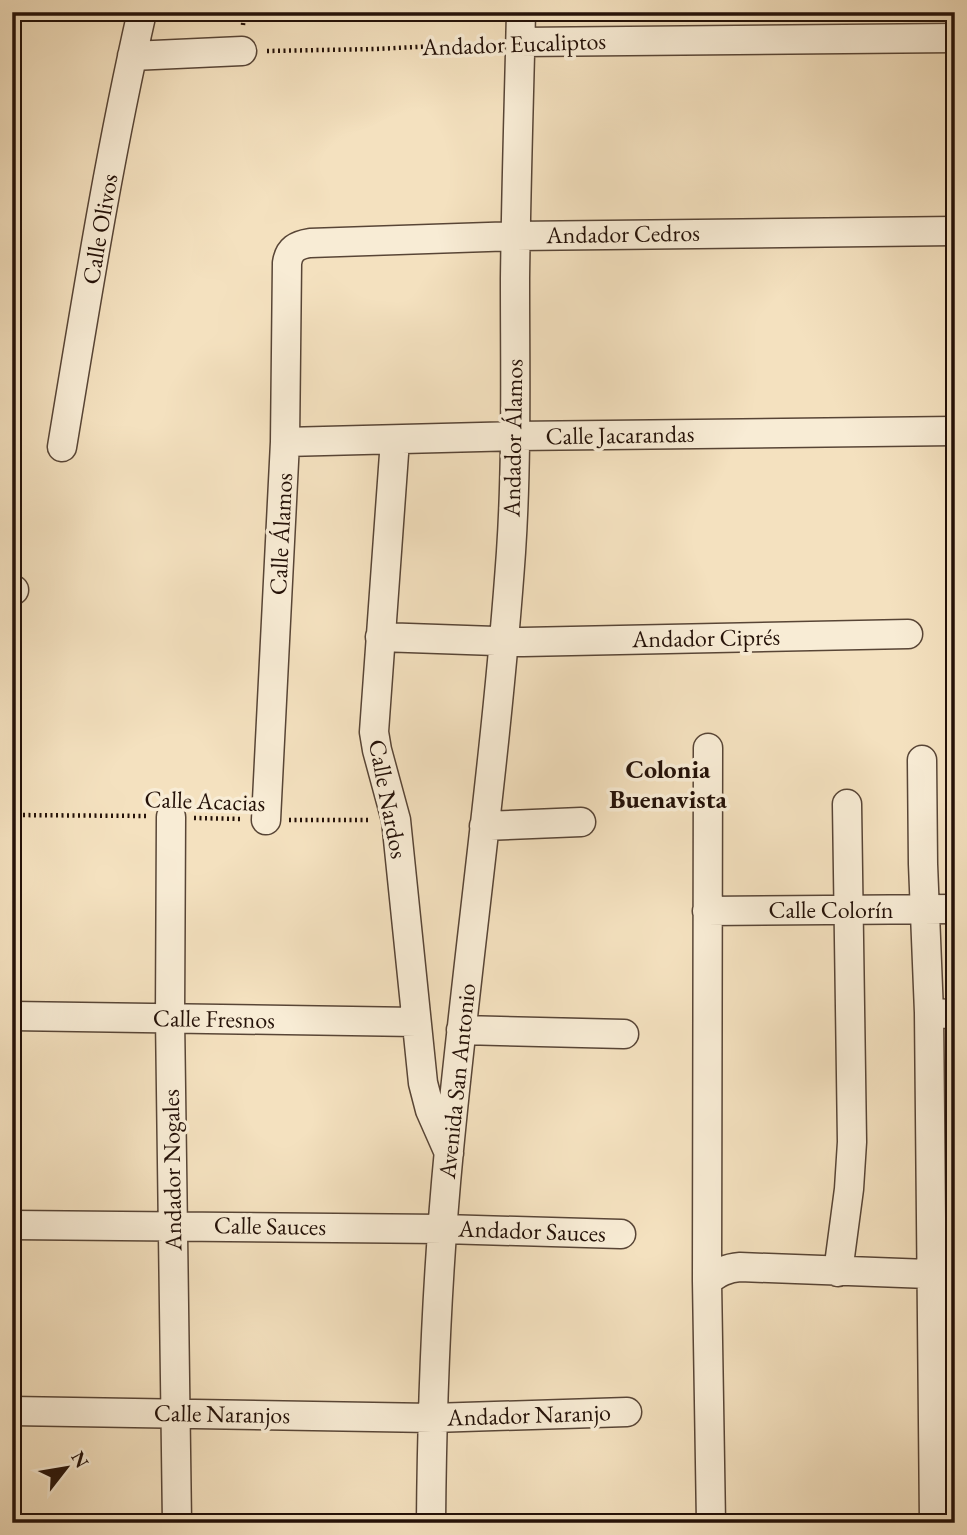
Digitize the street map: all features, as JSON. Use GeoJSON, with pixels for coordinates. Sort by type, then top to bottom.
{"type":"FeatureCollection","features":[{"type":"Feature","properties":{"kind":"street","name":"Calle Olivos"},"geometry":{"type":"LineString","coordinates":[[62,447],[100,223],[142,12]]}},
{"type":"Feature","properties":{"kind":"street"},"geometry":{"type":"LineString","coordinates":[[516,236],[521,12]]}},
{"type":"Feature","properties":{"kind":"street","name":"Andador Eucaliptos"},"geometry":{"type":"LineString","coordinates":[[520,42],[955,38]]}},
{"type":"Feature","properties":{"kind":"street"},"geometry":{"type":"LineString","coordinates":[[132,56],[242,51]]}},
{"type":"Feature","properties":{"kind":"street","name":"Andador Cedros"},"geometry":{"type":"LineString","coordinates":[[292,249],[310,243],[516,236],[955,230]]}},
{"type":"Feature","properties":{"kind":"street","name":"Andador Álamos"},"geometry":{"type":"LineString","coordinates":[[504,641],[515,436],[516,236]]}},
{"type":"Feature","properties":{"kind":"street","name":"Calle Álamos"},"geometry":{"type":"LineString","coordinates":[[266,820],[285,442],[286,263],[292,249]]}},
{"type":"Feature","properties":{"kind":"street","name":"Calle Jacarandas"},"geometry":{"type":"LineString","coordinates":[[285,442],[515,436],[955,431]]}},
{"type":"Feature","properties":{"kind":"street","name":"Calle Nardos"},"geometry":{"type":"LineString","coordinates":[[395,440],[374,732],[396,820],[424,1083],[430,1110],[449,1153]]}},
{"type":"Feature","properties":{"kind":"street","name":"Andador Ciprés"},"geometry":{"type":"LineString","coordinates":[[380,637],[504,641],[908,634]]}},
{"type":"Feature","properties":{"kind":"street","name":"Avenida San Antonio"},"geometry":{"type":"LineString","coordinates":[[431,1523],[432,1418],[449,1153],[504,641]]}},
{"type":"Feature","properties":{"kind":"street"},"geometry":{"type":"LineString","coordinates":[[708,748],[707,1281],[711,1523]]}},
{"type":"Feature","properties":{"kind":"street"},"geometry":{"type":"LineString","coordinates":[[922,760],[926,909],[942,1014],[944,1370],[934,1523]]}},
{"type":"Feature","properties":{"kind":"street"},"geometry":{"type":"LineString","coordinates":[[838,1272],[852,1142],[847,804]]}},
{"type":"Feature","properties":{"kind":"street","name":"Andador Nogales"},"geometry":{"type":"LineString","coordinates":[[171,817],[170,1017],[177,1523]]}},
{"type":"Feature","properties":{"kind":"street"},"geometry":{"type":"LineString","coordinates":[[484,826],[581,822]]}},
{"type":"Feature","properties":{"kind":"street","name":"Calle Colorín"},"geometry":{"type":"LineString","coordinates":[[707,911],[955,909]]}},
{"type":"Feature","properties":{"kind":"street","name":"Calle Fresnos"},"geometry":{"type":"LineString","coordinates":[[12,1016],[416,1022]]}},
{"type":"Feature","properties":{"kind":"street"},"geometry":{"type":"LineString","coordinates":[[461,1030],[624,1034]]}},
{"type":"Feature","properties":{"kind":"street","name":"Calle Sauces"},"geometry":{"type":"LineString","coordinates":[[12,1225],[443,1228]]}},
{"type":"Feature","properties":{"kind":"street","name":"Andador Sauces"},"geometry":{"type":"LineString","coordinates":[[443,1228],[621,1234]]}},
{"type":"Feature","properties":{"kind":"street"},"geometry":{"type":"LineString","coordinates":[[707,1281],[729,1268],[943,1275]]}},
{"type":"Feature","properties":{"kind":"street","name":"Calle Naranjos"},"geometry":{"type":"LineString","coordinates":[[12,1411],[432,1418]]}},
{"type":"Feature","properties":{"kind":"street","name":"Andador Naranjo"},"geometry":{"type":"LineString","coordinates":[[432,1418],[627,1412]]}},
{"type":"Feature","properties":{"kind":"path","name":"Andador Eucaliptos"},"geometry":{"type":"LineString","coordinates":[[242,51],[376,49],[520,42]]}},
{"type":"Feature","properties":{"kind":"path","name":"Calle Acacias"},"geometry":{"type":"LineString","coordinates":[[12,815],[396,820]]}},
{"type":"Feature","properties":{"kind":"district","name":"Colonia Buenavista"},"geometry":{"type":"Point","coordinates":[668,784]}}]}
